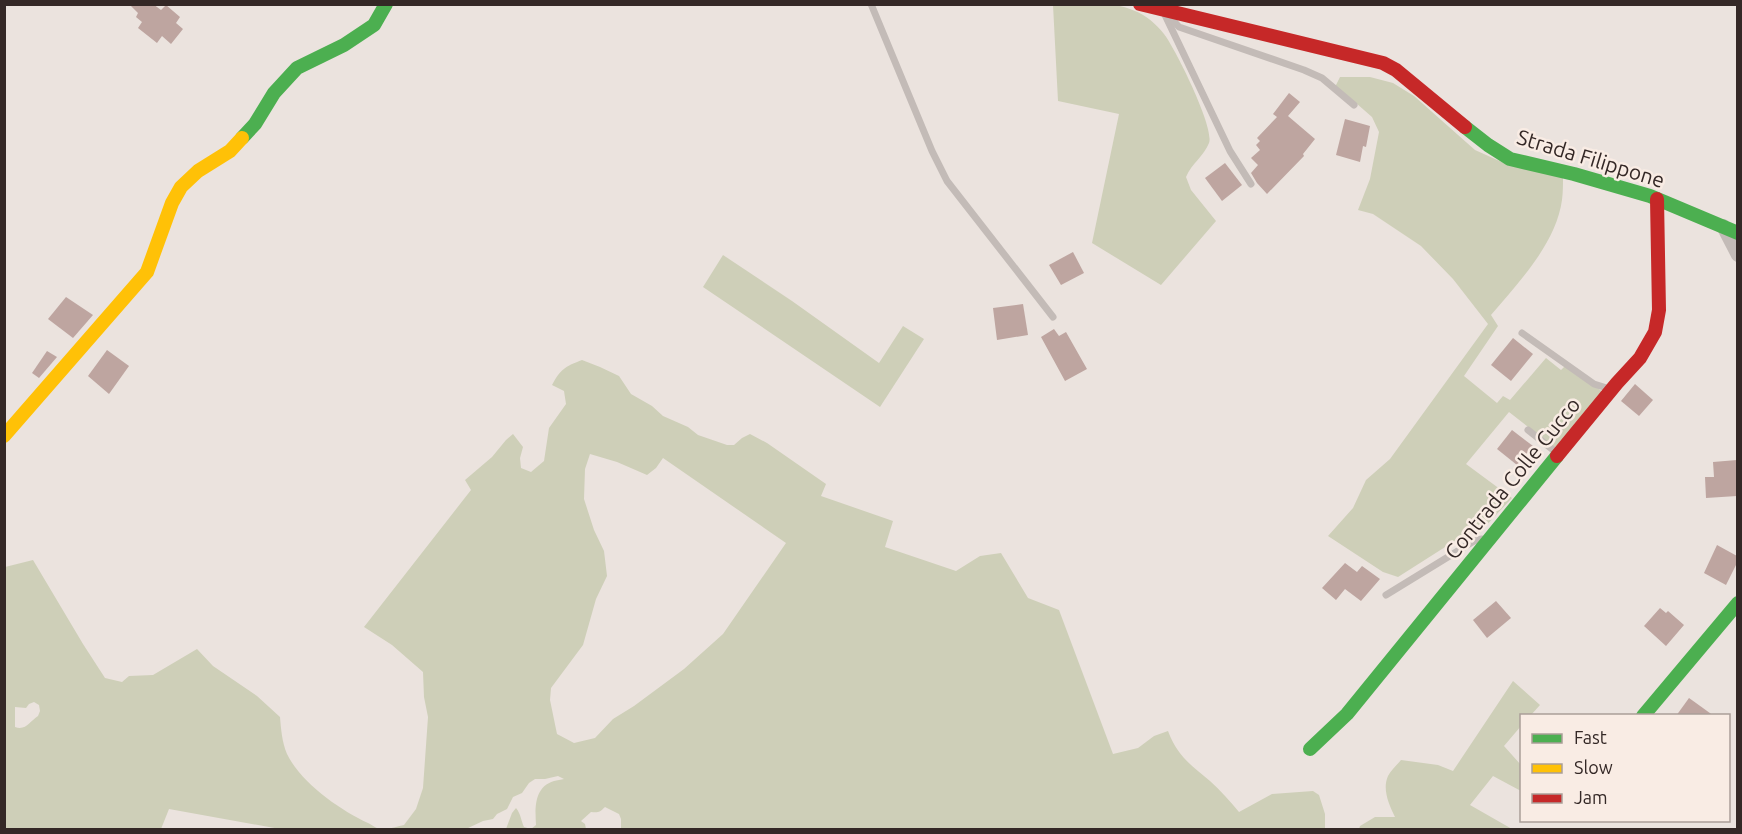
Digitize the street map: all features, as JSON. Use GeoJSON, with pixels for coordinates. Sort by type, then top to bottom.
{"type":"FeatureCollection","features":[{"type":"Feature","properties":{"kind":"street"},"geometry":{"type":"LineString","coordinates":[[4,436],[147,272],[172,203],[181,187],[198,171],[230,151],[255,124],[274,93],[297,68],[344,45],[374,25],[386,4]]}},
{"type":"Feature","properties":{"kind":"street","name":"Strada Filippone"},"geometry":{"type":"LineString","coordinates":[[1140,4],[1383,63],[1396,70],[1488,145],[1510,159],[1574,174],[1657,199],[1737,233]]}},
{"type":"Feature","properties":{"kind":"street","name":"Contrada Colle Cucco"},"geometry":{"type":"LineString","coordinates":[[1310,749],[1347,714],[1558,454],[1640,358],[1655,332],[1659,310],[1657,199]]}},
{"type":"Feature","properties":{"kind":"street"},"geometry":{"type":"LineString","coordinates":[[1723,226],[1737,255]]}},
{"type":"Feature","properties":{"kind":"street"},"geometry":{"type":"LineString","coordinates":[[1645,714],[1737,603]]}},
{"type":"Feature","properties":{"kind":"lane"},"geometry":{"type":"LineString","coordinates":[[871,4],[932,152],[947,181],[1053,317]]}},
{"type":"Feature","properties":{"kind":"lane"},"geometry":{"type":"LineString","coordinates":[[1163,10],[1179,27],[1322,78],[1353,105]]}},
{"type":"Feature","properties":{"kind":"lane"},"geometry":{"type":"LineString","coordinates":[[1163,10],[1230,152],[1251,184]]}},
{"type":"Feature","properties":{"kind":"lane"},"geometry":{"type":"LineString","coordinates":[[1522,333],[1594,384],[1612,389]]}},
{"type":"Feature","properties":{"kind":"lane"},"geometry":{"type":"LineString","coordinates":[[1528,430],[1558,454]]}},
{"type":"Feature","properties":{"kind":"lane"},"geometry":{"type":"LineString","coordinates":[[1386,595],[1474,541],[1490,537]]}},
{"type":"Feature","properties":{"kind":"green space"},"geometry":{"type":"Polygon","coordinates":[[[1053,5],[1115,5],[1147,17],[1161,30],[1169,42],[1200,106],[1206,122],[1209,143],[1186,177],[1191,190],[1216,221],[1161,285],[1092,243],[1119,114],[1058,101],[1053,5]]]}},
{"type":"Feature","properties":{"kind":"green space"},"geometry":{"type":"Polygon","coordinates":[[[1340,77],[1370,77],[1393,83],[1414,96],[1475,150],[1504,163],[1563,176],[1562,200],[1552,232],[1524,276],[1491,315],[1498,326],[1464,376],[1497,403],[1503,396],[1510,400],[1546,358],[1561,370],[1566,365],[1603,392],[1555,448],[1509,412],[1466,464],[1512,498],[1479,533],[1474,531],[1453,542],[1398,577],[1383,572],[1328,536],[1353,508],[1366,480],[1390,459],[1488,324],[1453,279],[1421,246],[1373,214],[1358,210],[1370,179],[1379,132],[1372,117],[1348,96],[1334,89],[1340,77]]]}},
{"type":"Feature","properties":{"kind":"green space"},"geometry":{"type":"Polygon","coordinates":[[[723,255],[879,363],[903,326],[924,339],[880,407],[703,287],[723,255]]]}},
{"type":"Feature","properties":{"kind":"green space"},"geometry":{"type":"Polygon","coordinates":[[[582,360],[619,376],[631,394],[652,406],[663,416],[688,427],[698,435],[727,445],[734,445],[750,434],[767,443],[826,484],[821,496],[893,521],[885,547],[956,571],[980,556],[1001,553],[1028,598],[1059,610],[1113,754],[1138,748],[1154,736],[1168,731],[1185,759],[1239,812],[1272,794],[1313,791],[1319,795],[1325,814],[1325,829],[666,830],[649,828],[621,830],[619,814],[605,807],[599,812],[591,812],[581,821],[585,824],[586,829],[531,829],[536,825],[536,805],[539,793],[547,784],[564,779],[558,776],[535,779],[522,793],[513,797],[507,809],[493,819],[466,829],[386,829],[404,825],[416,809],[423,788],[428,717],[423,672],[392,645],[364,627],[471,490],[465,480],[492,457],[506,440],[513,434],[523,447],[520,458],[521,468],[531,472],[544,461],[549,428],[566,404],[564,391],[552,385],[564,369],[582,360]],[[590,454],[585,469],[584,499],[604,551],[607,576],[596,599],[583,645],[551,688],[550,700],[557,734],[574,743],[595,738],[613,719],[684,669],[723,634],[786,543],[663,458],[647,475],[617,462],[590,454]]]}},
{"type":"Feature","properties":{"kind":"green space"},"geometry":{"type":"Polygon","coordinates":[[[33,560],[105,678],[122,682],[129,676],[153,675],[197,649],[213,666],[257,696],[280,717],[287,754],[293,765],[311,785],[346,811],[381,829],[280,829],[169,809],[161,829],[5,829],[5,567],[33,560]],[[34,702],[26,708],[15,707],[15,727],[25,727],[38,716],[39,705],[34,702]]]}},
{"type":"Feature","properties":{"kind":"green space"},"geometry":{"type":"Polygon","coordinates":[[[1513,681],[1540,705],[1532,714],[1520,714],[1520,727],[1504,746],[1520,764],[1520,790],[1493,776],[1470,805],[1512,829],[1359,829],[1375,817],[1395,817],[1386,792],[1386,781],[1401,760],[1438,765],[1453,771],[1513,681]]]}},
{"type":"Feature","properties":{"kind":"green space"},"geometry":{"type":"Polygon","coordinates":[[[516,808],[519,813],[524,827],[531,829],[506,829],[516,808]]]}},
{"type":"Feature","properties":{"kind":"building"},"geometry":{"type":"Polygon","coordinates":[[[129,4],[153,4],[161,10],[166,5],[180,17],[176,23],[183,29],[171,44],[162,36],[157,43],[138,28],[142,22],[136,17],[138,13],[129,4]]]}},
{"type":"Feature","properties":{"kind":"building"},"geometry":{"type":"Polygon","coordinates":[[[1289,93],[1300,102],[1288,116],[1315,139],[1303,154],[1304,156],[1267,194],[1251,173],[1258,165],[1251,158],[1260,150],[1256,145],[1260,141],[1257,138],[1277,117],[1273,114],[1289,93]]]}},
{"type":"Feature","properties":{"kind":"building"},"geometry":{"type":"Polygon","coordinates":[[[1345,119],[1370,126],[1360,162],[1336,155],[1345,119]]]}},
{"type":"Feature","properties":{"kind":"building"},"geometry":{"type":"Polygon","coordinates":[[[1225,163],[1242,185],[1222,201],[1205,178],[1225,163]]]}},
{"type":"Feature","properties":{"kind":"building"},"geometry":{"type":"Polygon","coordinates":[[[1073,252],[1084,273],[1061,285],[1049,265],[1073,252]]]}},
{"type":"Feature","properties":{"kind":"building"},"geometry":{"type":"Polygon","coordinates":[[[66,297],[93,315],[73,338],[48,319],[66,297]]]}},
{"type":"Feature","properties":{"kind":"building"},"geometry":{"type":"Polygon","coordinates":[[[1023,304],[1028,335],[997,340],[993,308],[1023,304]]]}},
{"type":"Feature","properties":{"kind":"building"},"geometry":{"type":"Polygon","coordinates":[[[1054,329],[1059,336],[1066,332],[1087,369],[1065,381],[1041,337],[1054,329]]]}},
{"type":"Feature","properties":{"kind":"building"},"geometry":{"type":"Polygon","coordinates":[[[1513,338],[1533,354],[1511,381],[1491,365],[1513,338]]]}},
{"type":"Feature","properties":{"kind":"building"},"geometry":{"type":"Polygon","coordinates":[[[107,350],[129,366],[109,394],[88,376],[107,350]]]}},
{"type":"Feature","properties":{"kind":"building"},"geometry":{"type":"Polygon","coordinates":[[[47,351],[57,357],[39,378],[32,373],[47,351]]]}},
{"type":"Feature","properties":{"kind":"building"},"geometry":{"type":"Polygon","coordinates":[[[1635,384],[1653,400],[1639,416],[1621,401],[1635,384]]]}},
{"type":"Feature","properties":{"kind":"building"},"geometry":{"type":"Polygon","coordinates":[[[1512,430],[1533,446],[1517,465],[1497,449],[1512,430]]]}},
{"type":"Feature","properties":{"kind":"building"},"geometry":{"type":"Polygon","coordinates":[[[1737,460],[1737,496],[1706,498],[1705,477],[1714,477],[1713,462],[1737,460]]]}},
{"type":"Feature","properties":{"kind":"building"},"geometry":{"type":"Polygon","coordinates":[[[1717,545],[1737,556],[1737,563],[1726,585],[1704,573],[1717,545]]]}},
{"type":"Feature","properties":{"kind":"building"},"geometry":{"type":"Polygon","coordinates":[[[1345,563],[1357,572],[1362,566],[1380,579],[1361,601],[1345,589],[1336,600],[1322,588],[1345,563]]]}},
{"type":"Feature","properties":{"kind":"building"},"geometry":{"type":"Polygon","coordinates":[[[1496,601],[1511,618],[1487,638],[1473,620],[1496,601]]]}},
{"type":"Feature","properties":{"kind":"building"},"geometry":{"type":"Polygon","coordinates":[[[1660,608],[1666,613],[1668,611],[1684,625],[1666,646],[1644,626],[1660,608]]]}},
{"type":"Feature","properties":{"kind":"building"},"geometry":{"type":"Polygon","coordinates":[[[1689,698],[1711,714],[1677,714],[1689,698]]]}},
{"type":"Feature","properties":{"kind":"traffic: fast"},"geometry":{"type":"LineString","coordinates":[[242,138],[255,124],[274,93],[297,68],[344,45],[374,25],[386,4]]}},
{"type":"Feature","properties":{"kind":"traffic: fast"},"geometry":{"type":"LineString","coordinates":[[1465,127],[1510,159],[1574,174],[1650,196],[1738,233]]}},
{"type":"Feature","properties":{"kind":"traffic: fast"},"geometry":{"type":"LineString","coordinates":[[1310,749],[1347,714],[1557,456]]}},
{"type":"Feature","properties":{"kind":"traffic: fast"},"geometry":{"type":"LineString","coordinates":[[1645,714],[1738,603]]}},
{"type":"Feature","properties":{"kind":"traffic: slow"},"geometry":{"type":"LineString","coordinates":[[4,436],[147,272],[172,203],[181,187],[198,171],[230,151],[242,138]]}},
{"type":"Feature","properties":{"kind":"traffic: jam"},"geometry":{"type":"LineString","coordinates":[[1140,4],[1383,63],[1396,70],[1465,127]]}},
{"type":"Feature","properties":{"kind":"traffic: jam"},"geometry":{"type":"LineString","coordinates":[[1557,456],[1640,358],[1655,332],[1659,310],[1657,199]]}}]}
